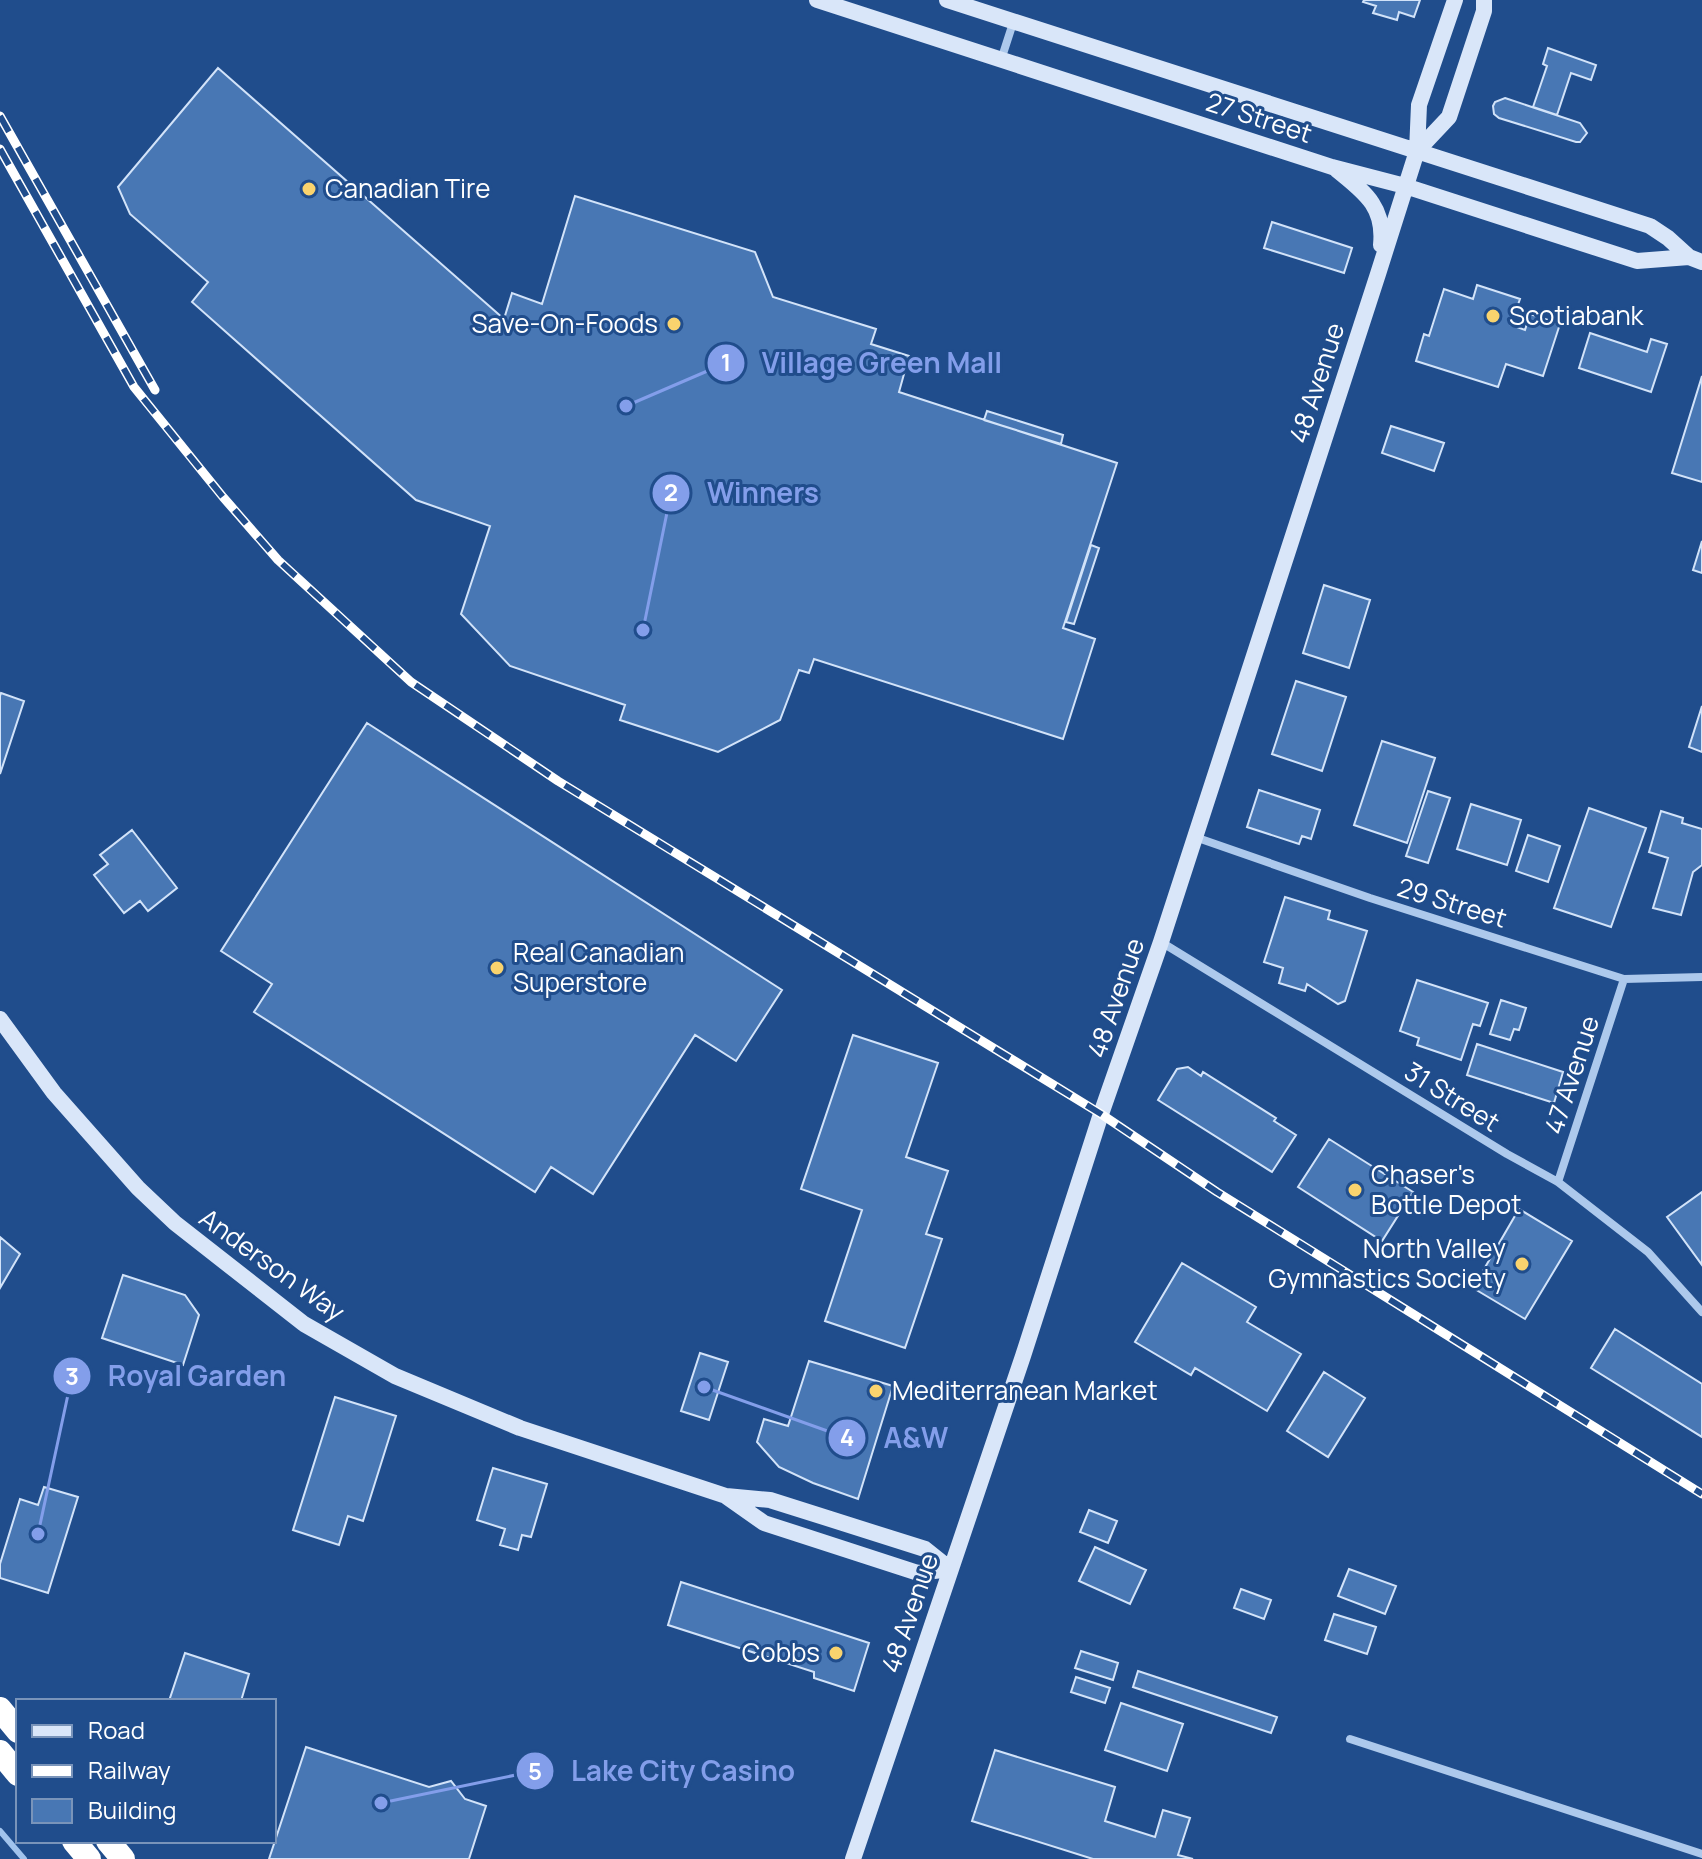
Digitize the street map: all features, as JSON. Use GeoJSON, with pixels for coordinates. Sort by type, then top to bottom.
{"type":"FeatureCollection","features":[{"type":"Feature","properties":{"kind":"highway"},"geometry":{"type":"LineString","coordinates":[[0,1709],[16,1729]]}},
{"type":"Feature","properties":{"kind":"highway"},"geometry":{"type":"LineString","coordinates":[[0,1752],[16,1772]]}},
{"type":"Feature","properties":{"kind":"highway"},"geometry":{"type":"LineString","coordinates":[[76,1843],[89,1859]]}},
{"type":"Feature","properties":{"kind":"highway"},"geometry":{"type":"LineString","coordinates":[[110,1843],[123,1859]]}},
{"type":"Feature","properties":{"kind":"main road","name":"27 Street"},"geometry":{"type":"LineString","coordinates":[[817,0],[1332,167],[1405,186],[1637,261],[1695,259]]}},
{"type":"Feature","properties":{"kind":"main road","name":"27 Street"},"geometry":{"type":"LineString","coordinates":[[947,0],[1650,226],[1695,259]]}},
{"type":"Feature","properties":{"kind":"main road","name":"48 Avenue"},"geometry":{"type":"LineString","coordinates":[[853,1859],[1161,942],[1378,274],[1417,151],[1419,105],[1455,0]]}},
{"type":"Feature","properties":{"kind":"main road","name":"48 Avenue"},"geometry":{"type":"LineString","coordinates":[[1417,151],[1449,117],[1484,11],[1484,0]]}},
{"type":"Feature","properties":{"kind":"main road"},"geometry":{"type":"LineString","coordinates":[[1332,167],[1372,200],[1383,227],[1378,274]]}},
{"type":"Feature","properties":{"kind":"main road","name":"Anderson Way"},"geometry":{"type":"LineString","coordinates":[[0,1019],[54,1093],[138,1188],[175,1223],[304,1324],[395,1376],[520,1428],[621,1464],[726,1496],[770,1500],[925,1549],[950,1569]]}},
{"type":"Feature","properties":{"kind":"main road","name":"Anderson Way"},"geometry":{"type":"LineString","coordinates":[[726,1496],[764,1523],[918,1573],[950,1569]]}},
{"type":"Feature","properties":{"kind":"street"},"geometry":{"type":"LineString","coordinates":[[1001,60],[1013,23]]}},
{"type":"Feature","properties":{"kind":"street","name":"29 Street"},"geometry":{"type":"LineString","coordinates":[[1195,837],[1370,898],[1624,979],[1702,977]]}},
{"type":"Feature","properties":{"kind":"street","name":"31 Street"},"geometry":{"type":"LineString","coordinates":[[1161,942],[1507,1154],[1558,1182],[1648,1252],[1702,1312]]}},
{"type":"Feature","properties":{"kind":"street","name":"47 Avenue"},"geometry":{"type":"LineString","coordinates":[[1558,1182],[1624,979]]}},
{"type":"Feature","properties":{"kind":"street"},"geometry":{"type":"LineString","coordinates":[[1350,1739],[1702,1854]]}},
{"type":"Feature","properties":{"kind":"building"},"geometry":{"type":"Polygon","coordinates":[[[1364,0],[1420,0],[1414,17],[1399,12],[1397,20],[1373,13],[1376,6],[1364,0]]]}},
{"type":"Feature","properties":{"kind":"building"},"geometry":{"type":"Polygon","coordinates":[[[1548,48],[1596,65],[1591,80],[1571,73],[1557,115],[1533,107],[1547,66],[1543,64],[1548,48]]]}},
{"type":"Feature","properties":{"kind":"building"},"geometry":{"type":"Polygon","coordinates":[[[218,68],[504,319],[512,293],[542,304],[575,196],[755,252],[773,297],[876,329],[871,344],[909,356],[899,392],[1117,463],[1063,628],[1095,639],[1063,739],[814,659],[809,673],[799,670],[780,720],[718,752],[620,720],[625,705],[510,666],[461,614],[490,526],[416,500],[192,302],[208,282],[130,214],[118,187],[218,68]]]}},
{"type":"Feature","properties":{"kind":"building"},"geometry":{"type":"Polygon","coordinates":[[[1505,98],[1580,123],[1587,133],[1580,142],[1576,142],[1499,118],[1494,114],[1493,106],[1505,98]]]}},
{"type":"Feature","properties":{"kind":"building"},"geometry":{"type":"Polygon","coordinates":[[[1272,222],[1352,248],[1344,273],[1264,248],[1272,222]]]}},
{"type":"Feature","properties":{"kind":"building"},"geometry":{"type":"Polygon","coordinates":[[[1477,285],[1520,299],[1511,325],[1525,330],[1530,314],[1560,324],[1543,376],[1506,364],[1498,387],[1416,361],[1424,334],[1429,336],[1444,289],[1473,299],[1477,285]]]}},
{"type":"Feature","properties":{"kind":"building"},"geometry":{"type":"Polygon","coordinates":[[[1590,333],[1647,352],[1651,339],[1667,344],[1651,392],[1579,368],[1590,333]]]}},
{"type":"Feature","properties":{"kind":"building"},"geometry":{"type":"Polygon","coordinates":[[[1702,376],[1702,482],[1672,473],[1702,376]]]}},
{"type":"Feature","properties":{"kind":"building"},"geometry":{"type":"Polygon","coordinates":[[[987,411],[1063,435],[1061,444],[984,420],[987,411]]]}},
{"type":"Feature","properties":{"kind":"building"},"geometry":{"type":"Polygon","coordinates":[[[1391,426],[1444,443],[1434,471],[1382,453],[1391,426]]]}},
{"type":"Feature","properties":{"kind":"building"},"geometry":{"type":"Polygon","coordinates":[[[1702,541],[1702,573],[1693,570],[1702,541]]]}},
{"type":"Feature","properties":{"kind":"building"},"geometry":{"type":"Polygon","coordinates":[[[1091,545],[1099,548],[1074,624],[1066,622],[1091,545]]]}},
{"type":"Feature","properties":{"kind":"building"},"geometry":{"type":"Polygon","coordinates":[[[1324,585],[1370,600],[1349,668],[1303,653],[1324,585]]]}},
{"type":"Feature","properties":{"kind":"building"},"geometry":{"type":"Polygon","coordinates":[[[1296,681],[1346,697],[1322,771],[1272,754],[1296,681]]]}},
{"type":"Feature","properties":{"kind":"building"},"geometry":{"type":"Polygon","coordinates":[[[1,693],[24,701],[0,774],[0,696],[1,693]]]}},
{"type":"Feature","properties":{"kind":"building"},"geometry":{"type":"Polygon","coordinates":[[[1702,706],[1702,752],[1689,747],[1702,706]]]}},
{"type":"Feature","properties":{"kind":"building","name":"Real Canadian Superstore"},"geometry":{"type":"Polygon","coordinates":[[[367,723],[782,990],[736,1061],[695,1035],[593,1194],[551,1167],[535,1192],[254,1012],[272,984],[221,951],[367,723]]]}},
{"type":"Feature","properties":{"kind":"building"},"geometry":{"type":"Polygon","coordinates":[[[1382,741],[1435,758],[1407,843],[1354,825],[1382,741]]]}},
{"type":"Feature","properties":{"kind":"building"},"geometry":{"type":"Polygon","coordinates":[[[1259,790],[1320,810],[1311,839],[1302,836],[1299,844],[1247,827],[1259,790]]]}},
{"type":"Feature","properties":{"kind":"building"},"geometry":{"type":"Polygon","coordinates":[[[1428,791],[1450,798],[1428,863],[1406,856],[1428,791]]]}},
{"type":"Feature","properties":{"kind":"building"},"geometry":{"type":"Polygon","coordinates":[[[1471,804],[1521,820],[1507,865],[1457,849],[1471,804]]]}},
{"type":"Feature","properties":{"kind":"building"},"geometry":{"type":"Polygon","coordinates":[[[1589,808],[1646,828],[1611,927],[1554,908],[1589,808]]]}},
{"type":"Feature","properties":{"kind":"building"},"geometry":{"type":"Polygon","coordinates":[[[1661,811],[1683,818],[1682,823],[1702,829],[1702,865],[1693,872],[1681,915],[1653,908],[1668,858],[1649,852],[1661,811]]]}},
{"type":"Feature","properties":{"kind":"building"},"geometry":{"type":"Polygon","coordinates":[[[132,830],[177,888],[148,911],[140,901],[124,913],[94,875],[108,864],[100,855],[132,830]]]}},
{"type":"Feature","properties":{"kind":"building"},"geometry":{"type":"Polygon","coordinates":[[[1528,835],[1560,846],[1548,882],[1516,871],[1528,835]]]}},
{"type":"Feature","properties":{"kind":"building"},"geometry":{"type":"Polygon","coordinates":[[[1285,897],[1330,911],[1328,919],[1367,931],[1345,1001],[1338,1004],[1307,984],[1305,991],[1279,983],[1283,968],[1264,962],[1285,897]]]}},
{"type":"Feature","properties":{"kind":"building"},"geometry":{"type":"Polygon","coordinates":[[[1417,980],[1488,1003],[1480,1026],[1473,1024],[1461,1060],[1417,1045],[1419,1038],[1400,1031],[1417,980]]]}},
{"type":"Feature","properties":{"kind":"building"},"geometry":{"type":"Polygon","coordinates":[[[1501,1000],[1526,1008],[1519,1030],[1514,1029],[1510,1040],[1490,1034],[1501,1000]]]}},
{"type":"Feature","properties":{"kind":"building"},"geometry":{"type":"Polygon","coordinates":[[[853,1035],[938,1063],[906,1157],[948,1171],[926,1234],[942,1239],[905,1348],[825,1321],[862,1210],[801,1189],[853,1035]]]}},
{"type":"Feature","properties":{"kind":"building"},"geometry":{"type":"Polygon","coordinates":[[[1477,1044],[1563,1072],[1554,1103],[1467,1075],[1477,1044]]]}},
{"type":"Feature","properties":{"kind":"building"},"geometry":{"type":"Polygon","coordinates":[[[1188,1067],[1201,1076],[1203,1072],[1276,1118],[1274,1121],[1296,1135],[1272,1172],[1158,1100],[1177,1069],[1188,1067]]]}},
{"type":"Feature","properties":{"kind":"building","name":"Chaser's Bottle Depot"},"geometry":{"type":"Polygon","coordinates":[[[1329,1139],[1413,1192],[1382,1241],[1298,1187],[1329,1139]]]}},
{"type":"Feature","properties":{"kind":"building"},"geometry":{"type":"Polygon","coordinates":[[[1702,1192],[1702,1265],[1667,1217],[1702,1192]]]}},
{"type":"Feature","properties":{"kind":"building","name":"North Valley Gymnastics Society"},"geometry":{"type":"Polygon","coordinates":[[[1519,1209],[1572,1241],[1525,1319],[1473,1288],[1519,1209]]]}},
{"type":"Feature","properties":{"kind":"building"},"geometry":{"type":"Polygon","coordinates":[[[0,1237],[20,1254],[0,1288],[0,1237]]]}},
{"type":"Feature","properties":{"kind":"building"},"geometry":{"type":"Polygon","coordinates":[[[1182,1263],[1256,1307],[1247,1322],[1301,1354],[1267,1411],[1195,1368],[1191,1375],[1135,1342],[1182,1263]]]}},
{"type":"Feature","properties":{"kind":"building"},"geometry":{"type":"Polygon","coordinates":[[[123,1275],[185,1295],[199,1315],[183,1365],[102,1338],[123,1275]]]}},
{"type":"Feature","properties":{"kind":"building"},"geometry":{"type":"Polygon","coordinates":[[[1615,1329],[1702,1384],[1702,1437],[1591,1368],[1615,1329]]]}},
{"type":"Feature","properties":{"kind":"building"},"geometry":{"type":"Polygon","coordinates":[[[700,1353],[728,1362],[709,1420],[681,1411],[700,1353]]]}},
{"type":"Feature","properties":{"kind":"building"},"geometry":{"type":"Polygon","coordinates":[[[809,1361],[893,1386],[858,1499],[779,1467],[757,1442],[764,1419],[788,1426],[809,1361]]]}},
{"type":"Feature","properties":{"kind":"building"},"geometry":{"type":"Polygon","coordinates":[[[1324,1372],[1365,1398],[1328,1457],[1287,1431],[1324,1372]]]}},
{"type":"Feature","properties":{"kind":"building"},"geometry":{"type":"Polygon","coordinates":[[[335,1397],[396,1416],[363,1521],[348,1516],[339,1545],[293,1530],[335,1397]]]}},
{"type":"Feature","properties":{"kind":"building"},"geometry":{"type":"Polygon","coordinates":[[[493,1468],[547,1484],[531,1537],[522,1535],[518,1550],[500,1545],[505,1529],[477,1520],[493,1468]]]}},
{"type":"Feature","properties":{"kind":"building"},"geometry":{"type":"Polygon","coordinates":[[[44,1487],[78,1497],[48,1593],[0,1578],[0,1564],[20,1499],[38,1505],[44,1487]]]}},
{"type":"Feature","properties":{"kind":"building"},"geometry":{"type":"Polygon","coordinates":[[[1089,1510],[1117,1521],[1108,1543],[1080,1532],[1089,1510]]]}},
{"type":"Feature","properties":{"kind":"building"},"geometry":{"type":"Polygon","coordinates":[[[1095,1547],[1146,1570],[1130,1604],[1079,1581],[1095,1547]]]}},
{"type":"Feature","properties":{"kind":"building"},"geometry":{"type":"Polygon","coordinates":[[[1349,1569],[1396,1586],[1385,1614],[1338,1596],[1349,1569]]]}},
{"type":"Feature","properties":{"kind":"building"},"geometry":{"type":"Polygon","coordinates":[[[681,1582],[869,1643],[854,1691],[814,1678],[814,1672],[668,1625],[681,1582]]]}},
{"type":"Feature","properties":{"kind":"building"},"geometry":{"type":"Polygon","coordinates":[[[1241,1589],[1271,1600],[1264,1619],[1234,1608],[1241,1589]]]}},
{"type":"Feature","properties":{"kind":"building"},"geometry":{"type":"Polygon","coordinates":[[[1334,1614],[1376,1627],[1367,1654],[1325,1640],[1334,1614]]]}},
{"type":"Feature","properties":{"kind":"building"},"geometry":{"type":"Polygon","coordinates":[[[1081,1651],[1118,1663],[1113,1680],[1075,1668],[1081,1651]]]}},
{"type":"Feature","properties":{"kind":"building"},"geometry":{"type":"Polygon","coordinates":[[[185,1653],[249,1674],[242,1699],[170,1699],[185,1653]]]}},
{"type":"Feature","properties":{"kind":"building"},"geometry":{"type":"Polygon","coordinates":[[[1138,1671],[1277,1717],[1271,1733],[1133,1687],[1138,1671]]]}},
{"type":"Feature","properties":{"kind":"building"},"geometry":{"type":"Polygon","coordinates":[[[1076,1677],[1110,1688],[1105,1703],[1071,1692],[1076,1677]]]}},
{"type":"Feature","properties":{"kind":"building"},"geometry":{"type":"Polygon","coordinates":[[[1121,1703],[1183,1724],[1167,1771],[1105,1750],[1121,1703]]]}},
{"type":"Feature","properties":{"kind":"building"},"geometry":{"type":"Polygon","coordinates":[[[306,1747],[429,1787],[451,1781],[465,1799],[486,1806],[469,1859],[269,1859],[306,1747]]]}},
{"type":"Feature","properties":{"kind":"building"},"geometry":{"type":"Polygon","coordinates":[[[995,1750],[1115,1787],[1105,1821],[1155,1837],[1163,1810],[1190,1818],[1178,1855],[1193,1859],[1093,1859],[972,1821],[995,1750]]]}},
{"type":"Feature","properties":{"kind":"waterway"},"geometry":{"type":"LineString","coordinates":[[0,1831],[24,1859]]}},
{"type":"Feature","properties":{"kind":"railway"},"geometry":{"type":"LineString","coordinates":[[0,116],[155,390]]}},
{"type":"Feature","properties":{"kind":"railway"},"geometry":{"type":"LineString","coordinates":[[0,149],[134,387],[278,560],[411,682],[558,781],[1101,1114],[1217,1192],[1702,1494]]}},
{"type":"Feature","properties":{"kind":"place","name":"Canadian Tire"},"geometry":{"type":"Point","coordinates":[309,189]}},
{"type":"Feature","properties":{"kind":"place","name":"Scotiabank"},"geometry":{"type":"Point","coordinates":[1493,316]}},
{"type":"Feature","properties":{"kind":"place","name":"Save-On-Foods"},"geometry":{"type":"Point","coordinates":[674,324]}},
{"type":"Feature","properties":{"kind":"place","name":"Village Green Mall"},"geometry":{"type":"Point","coordinates":[626,406]}},
{"type":"Feature","properties":{"kind":"place","name":"Winners"},"geometry":{"type":"Point","coordinates":[643,630]}},
{"type":"Feature","properties":{"kind":"place","name":"Real Canadian Superstore"},"geometry":{"type":"Point","coordinates":[497,968]}},
{"type":"Feature","properties":{"kind":"place","name":"Chaser's Bottle Depot"},"geometry":{"type":"Point","coordinates":[1355,1190]}},
{"type":"Feature","properties":{"kind":"place","name":"North Valley Gymnastics Society"},"geometry":{"type":"Point","coordinates":[1522,1264]}},
{"type":"Feature","properties":{"kind":"place","name":"A&W"},"geometry":{"type":"Point","coordinates":[704,1387]}},
{"type":"Feature","properties":{"kind":"place","name":"Mediterranean Market"},"geometry":{"type":"Point","coordinates":[876,1391]}},
{"type":"Feature","properties":{"kind":"place","name":"Royal Garden"},"geometry":{"type":"Point","coordinates":[38,1534]}},
{"type":"Feature","properties":{"kind":"place","name":"Cobbs"},"geometry":{"type":"Point","coordinates":[836,1653]}},
{"type":"Feature","properties":{"kind":"place","name":"Lake City Casino"},"geometry":{"type":"Point","coordinates":[381,1803]}}]}
